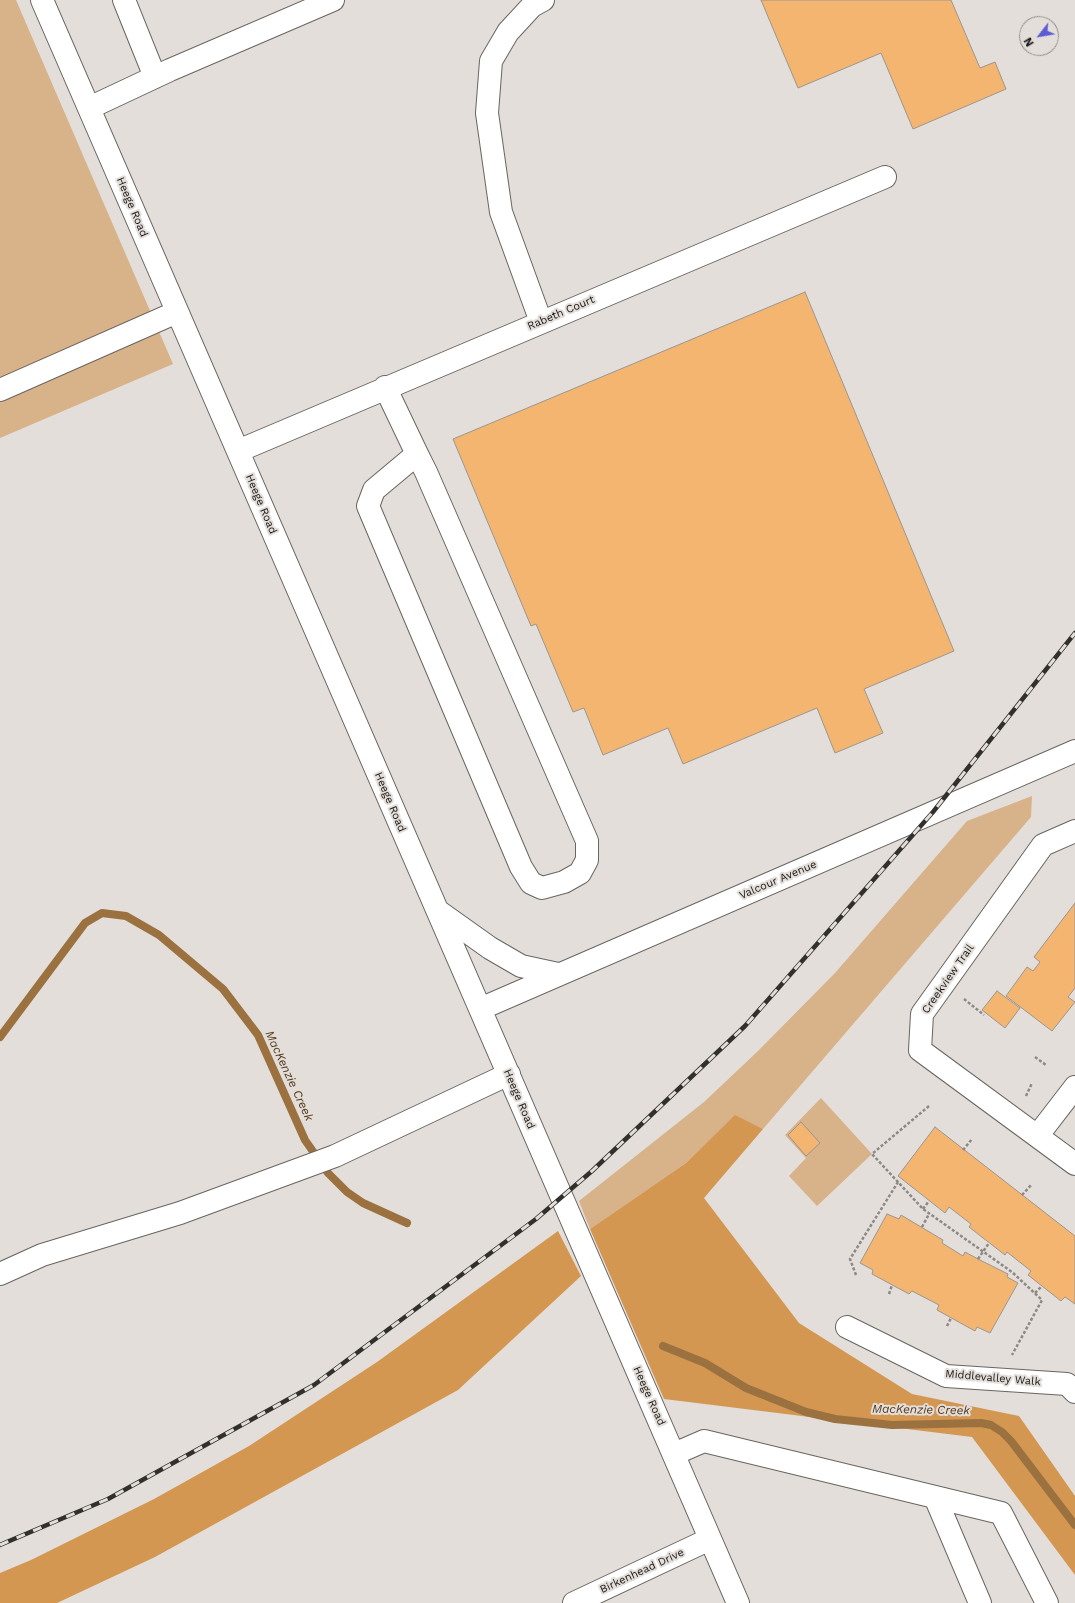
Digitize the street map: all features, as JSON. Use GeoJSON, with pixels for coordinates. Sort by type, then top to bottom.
{"type":"FeatureCollection","features":[{"type":"Feature","properties":{"kind":"street","name":"Heege Road"},"geometry":{"type":"LineString","coordinates":[[42,0],[738,1603]]}},
{"type":"Feature","properties":{"kind":"street"},"geometry":{"type":"LineString","coordinates":[[124,0],[155,77]]}},
{"type":"Feature","properties":{"kind":"street"},"geometry":{"type":"LineString","coordinates":[[89,108],[155,77],[333,0]]}},
{"type":"Feature","properties":{"kind":"street"},"geometry":{"type":"LineString","coordinates":[[541,322],[501,212],[487,113],[491,60],[508,32],[532,6],[543,0]]}},
{"type":"Feature","properties":{"kind":"street","name":"Rabeth Court"},"geometry":{"type":"LineString","coordinates":[[238,451],[385,387],[885,177]]}},
{"type":"Feature","properties":{"kind":"street"},"geometry":{"type":"LineString","coordinates":[[0,390],[177,312]]}},
{"type":"Feature","properties":{"kind":"street"},"geometry":{"type":"LineString","coordinates":[[385,387],[417,454],[588,841],[587,860],[580,873],[564,882],[542,888],[531,883],[521,867],[368,506],[374,490],[417,454]]}},
{"type":"Feature","properties":{"kind":"street","name":"Valcour Avenue"},"geometry":{"type":"LineString","coordinates":[[480,1009],[1075,751]]}},
{"type":"Feature","properties":{"kind":"street","name":"Creekview Trail"},"geometry":{"type":"LineString","coordinates":[[1075,831],[1044,845],[922,1014],[920,1050],[1038,1135],[1075,1164]]}},
{"type":"Feature","properties":{"kind":"street"},"geometry":{"type":"LineString","coordinates":[[438,911],[490,948],[521,966],[558,974]]}},
{"type":"Feature","properties":{"kind":"street"},"geometry":{"type":"LineString","coordinates":[[0,1274],[42,1254],[180,1213],[335,1156],[509,1074]]}},
{"type":"Feature","properties":{"kind":"street"},"geometry":{"type":"LineString","coordinates":[[1038,1135],[1075,1087]]}},
{"type":"Feature","properties":{"kind":"street","name":"Middlevalley Walk"},"geometry":{"type":"LineString","coordinates":[[847,1327],[946,1376],[1067,1384],[1075,1392]]}},
{"type":"Feature","properties":{"kind":"street"},"geometry":{"type":"LineString","coordinates":[[674,1454],[704,1441],[1001,1513],[1047,1603]]}},
{"type":"Feature","properties":{"kind":"street"},"geometry":{"type":"LineString","coordinates":[[935,1497],[980,1603]]}},
{"type":"Feature","properties":{"kind":"street","name":"Birkenhead Drive"},"geometry":{"type":"LineString","coordinates":[[574,1603],[710,1539]]}},
{"type":"Feature","properties":{"kind":"path"},"geometry":{"type":"LineString","coordinates":[[962,997],[984,1015]]}},
{"type":"Feature","properties":{"kind":"path"},"geometry":{"type":"LineString","coordinates":[[1035,1057],[1046,1065]]}},
{"type":"Feature","properties":{"kind":"path"},"geometry":{"type":"LineString","coordinates":[[1026,1097],[1032,1083]]}},
{"type":"Feature","properties":{"kind":"path"},"geometry":{"type":"LineString","coordinates":[[929,1106],[872,1154],[923,1209],[1012,1272],[1042,1300],[999,1379]]}},
{"type":"Feature","properties":{"kind":"path"},"geometry":{"type":"LineString","coordinates":[[963,1150],[972,1139]]}},
{"type":"Feature","properties":{"kind":"path"},"geometry":{"type":"LineString","coordinates":[[856,1275],[850,1259],[898,1182]]}},
{"type":"Feature","properties":{"kind":"path"},"geometry":{"type":"LineString","coordinates":[[1022,1195],[1032,1184]]}},
{"type":"Feature","properties":{"kind":"path"},"geometry":{"type":"LineString","coordinates":[[923,1209],[929,1200]]}},
{"type":"Feature","properties":{"kind":"path"},"geometry":{"type":"LineString","coordinates":[[922,1227],[929,1214]]}},
{"type":"Feature","properties":{"kind":"path"},"geometry":{"type":"LineString","coordinates":[[978,1259],[982,1251],[990,1243]]}},
{"type":"Feature","properties":{"kind":"path"},"geometry":{"type":"LineString","coordinates":[[889,1294],[892,1285]]}},
{"type":"Feature","properties":{"kind":"path"},"geometry":{"type":"LineString","coordinates":[[1035,1293],[1042,1286]]}},
{"type":"Feature","properties":{"kind":"path"},"geometry":{"type":"LineString","coordinates":[[947,1326],[951,1318]]}},
{"type":"Feature","properties":{"kind":"shaded area"},"geometry":{"type":"Polygon","coordinates":[[[0,0],[16,0],[173,364],[0,438],[0,0]]]}},
{"type":"Feature","properties":{"kind":"shaded area"},"geometry":{"type":"Polygon","coordinates":[[[1032,796],[1031,817],[763,1129],[735,1116],[686,1163],[590,1229],[579,1201],[704,1102],[758,1051],[835,973],[967,821],[1032,796]]]}},
{"type":"Feature","properties":{"kind":"shaded area"},"geometry":{"type":"Polygon","coordinates":[[[821,1098],[872,1154],[817,1206],[789,1176],[806,1158],[785,1135],[821,1098]]]}},
{"type":"Feature","properties":{"kind":"shaded area"},"geometry":{"type":"Polygon","coordinates":[[[735,1115],[763,1129],[704,1198],[799,1323],[912,1394],[1019,1416],[1075,1496],[1075,1575],[972,1437],[664,1399],[590,1229],[686,1163],[735,1115]]]}},
{"type":"Feature","properties":{"kind":"shaded area"},"geometry":{"type":"Polygon","coordinates":[[[558,1231],[581,1276],[458,1390],[155,1557],[57,1603],[0,1603],[0,1573],[31,1560],[154,1499],[249,1446],[377,1362],[558,1231]]]}},
{"type":"Feature","properties":{"kind":"building"},"geometry":{"type":"Polygon","coordinates":[[[761,0],[951,0],[980,68],[995,62],[1006,89],[913,129],[881,53],[798,88],[761,0]]]}},
{"type":"Feature","properties":{"kind":"building"},"geometry":{"type":"Polygon","coordinates":[[[805,292],[954,651],[864,689],[883,733],[835,753],[817,708],[683,764],[668,728],[603,755],[584,708],[573,712],[536,624],[531,626],[453,439],[805,292]]]}},
{"type":"Feature","properties":{"kind":"building"},"geometry":{"type":"Polygon","coordinates":[[[1075,903],[1075,988],[1068,997],[1075,1002],[1052,1031],[1006,996],[1027,967],[1033,971],[1040,962],[1034,957],[1075,903]]]}},
{"type":"Feature","properties":{"kind":"building"},"geometry":{"type":"Polygon","coordinates":[[[997,991],[1020,1008],[1005,1028],[982,1010],[997,991]]]}},
{"type":"Feature","properties":{"kind":"building"},"geometry":{"type":"Polygon","coordinates":[[[801,1122],[820,1143],[806,1156],[788,1135],[801,1122]]]}},
{"type":"Feature","properties":{"kind":"building"},"geometry":{"type":"Polygon","coordinates":[[[935,1127],[1075,1236],[1075,1304],[1065,1297],[1061,1301],[1028,1275],[1031,1271],[1007,1252],[1005,1255],[969,1227],[971,1224],[949,1207],[945,1213],[898,1176],[935,1127]]]}},
{"type":"Feature","properties":{"kind":"building"},"geometry":{"type":"Polygon","coordinates":[[[887,1214],[899,1219],[901,1215],[943,1240],[942,1243],[963,1256],[965,1252],[1008,1274],[1007,1277],[1018,1283],[990,1333],[977,1327],[975,1331],[937,1310],[939,1305],[912,1291],[909,1294],[872,1274],[873,1270],[860,1263],[887,1214]]]}},
{"type":"Feature","properties":{"kind":"waterway","name":"MacKenzie Creek"},"geometry":{"type":"LineString","coordinates":[[0,1037],[85,923],[102,913],[126,916],[159,935],[223,989],[258,1035],[305,1140],[328,1173],[347,1192],[363,1203],[407,1223]]}},
{"type":"Feature","properties":{"kind":"waterway","name":"MacKenzie Creek"},"geometry":{"type":"LineString","coordinates":[[663,1346],[705,1363],[746,1388],[806,1412],[835,1419],[892,1425],[981,1423],[991,1425],[1002,1432],[1011,1441],[1075,1525]]}},
{"type":"Feature","properties":{"kind":"railway"},"geometry":{"type":"LineString","coordinates":[[0,1545],[108,1499],[314,1385],[536,1219],[592,1171],[745,1026],[933,812],[1075,633]]}}]}
